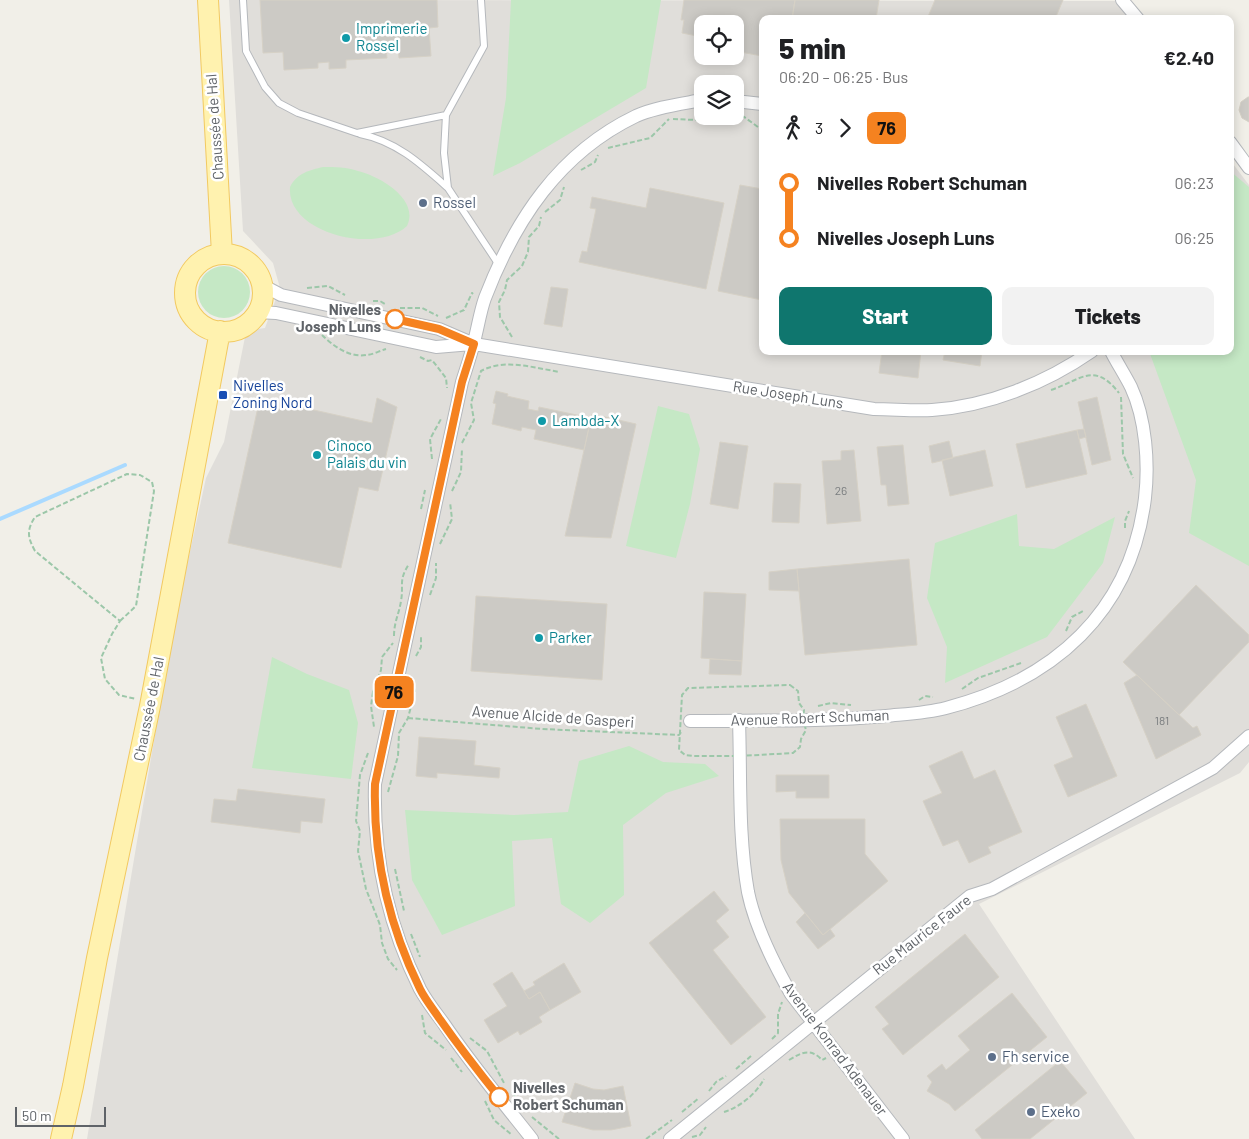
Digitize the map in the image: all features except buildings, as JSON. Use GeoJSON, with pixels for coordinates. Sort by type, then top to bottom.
{"type":"FeatureCollection","features":[{"type":"Feature","properties":{"kind":"main road","name":"Chaussée de Hal"},"geometry":{"type":"LineString","coordinates":[[208,0],[222,254]]}},
{"type":"Feature","properties":{"kind":"main road"},"geometry":{"type":"LineString","coordinates":[[222,254],[241,258],[256,270],[262,285],[261,302],[257,312],[244,326],[232,330],[220,331],[202,325],[187,306],[186,284],[191,272],[199,263],[210,256],[222,254]]}},
{"type":"Feature","properties":{"kind":"main road","name":"Chaussée de Hal"},"geometry":{"type":"LineString","coordinates":[[61,1139],[151,702],[220,331]]}},
{"type":"Feature","properties":{"kind":"main road","name":"Chaussée de Hal"},"geometry":{"type":"LineString","coordinates":[[68,1139],[73,1086]]}},
{"type":"Feature","properties":{"kind":"street"},"geometry":{"type":"LineString","coordinates":[[1122,0],[1135,15]]}},
{"type":"Feature","properties":{"kind":"street"},"geometry":{"type":"LineString","coordinates":[[532,1139],[462,1052],[425,997],[396,932],[379,865],[374,820],[375,784],[462,382],[474,344],[483,305],[499,266],[522,221],[548,183],[571,159],[606,132],[637,116],[694,102]]}},
{"type":"Feature","properties":{"kind":"street"},"geometry":{"type":"LineString","coordinates":[[744,102],[759,104]]}},
{"type":"Feature","properties":{"kind":"street"},"geometry":{"type":"LineString","coordinates":[[1234,147],[1249,168]]}},
{"type":"Feature","properties":{"kind":"street","name":"Rue Joseph Luns"},"geometry":{"type":"LineString","coordinates":[[262,285],[281,295],[439,329],[474,344],[874,409],[932,410],[978,402],[1033,385],[1070,367],[1086,355]]}},
{"type":"Feature","properties":{"kind":"street","name":"Rue Joseph Luns"},"geometry":{"type":"LineString","coordinates":[[257,312],[276,313],[436,347],[474,344]]}},
{"type":"Feature","properties":{"kind":"street","name":"Avenue Robert Schuman"},"geometry":{"type":"LineString","coordinates":[[690,721],[850,719],[945,708],[990,693],[1027,677],[1058,657],[1097,618],[1124,576],[1138,537],[1146,493],[1148,475],[1139,416],[1132,388],[1112,355]]}},
{"type":"Feature","properties":{"kind":"street","name":"Avenue Konrad Adenauer"},"geometry":{"type":"LineString","coordinates":[[739,720],[740,830],[749,894],[766,944],[791,994],[904,1139]]}},
{"type":"Feature","properties":{"kind":"street","name":"Rue Maurice Faure"},"geometry":{"type":"LineString","coordinates":[[670,1139],[970,896],[992,889],[1213,768],[1249,736]]}},
{"type":"Feature","properties":{"kind":"lane"},"geometry":{"type":"LineString","coordinates":[[243,0],[246,51],[265,87],[279,103],[298,113],[393,145],[414,158],[448,188],[499,266]]}},
{"type":"Feature","properties":{"kind":"lane"},"geometry":{"type":"LineString","coordinates":[[448,188],[444,153],[446,115],[484,46],[481,0]]}},
{"type":"Feature","properties":{"kind":"lane"},"geometry":{"type":"LineString","coordinates":[[357,133],[446,115]]}},
{"type":"Feature","properties":{"kind":"path"},"geometry":{"type":"LineString","coordinates":[[744,117],[759,128]]}},
{"type":"Feature","properties":{"kind":"path"},"geometry":{"type":"LineString","coordinates":[[580,170],[595,162],[598,155],[606,148],[650,138],[669,118],[694,120]]}},
{"type":"Feature","properties":{"kind":"path"},"geometry":{"type":"LineString","coordinates":[[510,351],[512,334],[500,317],[499,302],[505,290],[507,280],[522,266],[528,252],[529,237],[539,226],[541,214],[554,207],[560,200],[564,185]]}},
{"type":"Feature","properties":{"kind":"path"},"geometry":{"type":"LineString","coordinates":[[304,288],[328,286],[346,296]]}},
{"type":"Feature","properties":{"kind":"path"},"geometry":{"type":"LineString","coordinates":[[394,309],[404,306],[422,308],[433,312],[441,320],[464,310],[472,294]]}},
{"type":"Feature","properties":{"kind":"path"},"geometry":{"type":"LineString","coordinates":[[370,302],[380,301],[389,308]]}},
{"type":"Feature","properties":{"kind":"path"},"geometry":{"type":"LineString","coordinates":[[320,333],[336,347],[352,354],[367,356],[386,349]]}},
{"type":"Feature","properties":{"kind":"path"},"geometry":{"type":"LineString","coordinates":[[414,354],[428,361],[432,360],[446,378],[448,394]]}},
{"type":"Feature","properties":{"kind":"path"},"geometry":{"type":"LineString","coordinates":[[440,546],[452,519],[449,497],[461,472],[462,444],[474,420],[471,403],[481,371],[493,364],[507,364],[565,372]]}},
{"type":"Feature","properties":{"kind":"path"},"geometry":{"type":"LineString","coordinates":[[1044,393],[1088,375],[1099,376],[1110,381],[1121,395],[1123,454],[1135,483]]}},
{"type":"Feature","properties":{"kind":"path"},"geometry":{"type":"LineString","coordinates":[[432,459],[430,439],[442,416]]}},
{"type":"Feature","properties":{"kind":"path"},"geometry":{"type":"LineString","coordinates":[[120,621],[35,551],[28,538],[30,525],[35,518],[127,474],[140,475],[152,482],[154,490],[136,606],[120,621],[101,658],[105,679],[118,695],[151,702]]}},
{"type":"Feature","properties":{"kind":"path"},"geometry":{"type":"LineString","coordinates":[[421,513],[422,497],[428,483]]}},
{"type":"Feature","properties":{"kind":"path"},"geometry":{"type":"LineString","coordinates":[[1125,529],[1125,521],[1130,507]]}},
{"type":"Feature","properties":{"kind":"path"},"geometry":{"type":"LineString","coordinates":[[393,698],[373,692],[381,670],[382,657],[393,642],[394,620],[401,600],[403,574],[411,561]]}},
{"type":"Feature","properties":{"kind":"path"},"geometry":{"type":"LineString","coordinates":[[426,602],[434,587],[436,561]]}},
{"type":"Feature","properties":{"kind":"path"},"geometry":{"type":"LineString","coordinates":[[1065,634],[1072,617],[1089,606]]}},
{"type":"Feature","properties":{"kind":"path"},"geometry":{"type":"LineString","coordinates":[[415,659],[421,647],[420,633]]}},
{"type":"Feature","properties":{"kind":"path"},"geometry":{"type":"LineString","coordinates":[[962,690],[978,678],[1021,664]]}},
{"type":"Feature","properties":{"kind":"path"},"geometry":{"type":"LineString","coordinates":[[387,796],[398,756],[399,734],[408,718],[415,691],[410,678]]}},
{"type":"Feature","properties":{"kind":"path"},"geometry":{"type":"LineString","coordinates":[[918,701],[925,696],[935,698]]}},
{"type":"Feature","properties":{"kind":"path"},"geometry":{"type":"LineString","coordinates":[[813,708],[831,704],[859,706]]}},
{"type":"Feature","properties":{"kind":"path","name":"Avenue Alcide de Gasperi"},"geometry":{"type":"LineString","coordinates":[[408,718],[542,729],[679,735],[690,721]]}},
{"type":"Feature","properties":{"kind":"path"},"geometry":{"type":"LineString","coordinates":[[392,862],[397,875],[404,914]]}},
{"type":"Feature","properties":{"kind":"path"},"geometry":{"type":"LineString","coordinates":[[408,928],[421,960]]}},
{"type":"Feature","properties":{"kind":"path"},"geometry":{"type":"LineString","coordinates":[[772,1039],[778,1033],[778,1014],[782,1001],[791,994]]}},
{"type":"Feature","properties":{"kind":"path"},"geometry":{"type":"LineString","coordinates":[[464,1034],[488,1051],[506,1087],[519,1100],[524,1109]]}},
{"type":"Feature","properties":{"kind":"path"},"geometry":{"type":"LineString","coordinates":[[787,1061],[803,1052],[815,1053],[822,1060],[836,1054]]}},
{"type":"Feature","properties":{"kind":"path"},"geometry":{"type":"LineString","coordinates":[[706,1094],[716,1082],[731,1074],[743,1061],[751,1056]]}},
{"type":"Feature","properties":{"kind":"path"},"geometry":{"type":"LineString","coordinates":[[718,1113],[731,1110],[758,1091],[768,1074]]}},
{"type":"Feature","properties":{"kind":"path"},"geometry":{"type":"LineString","coordinates":[[679,1115],[700,1098]]}},
{"type":"Feature","properties":{"kind":"path"},"geometry":{"type":"LineString","coordinates":[[530,1116],[558,1139]]}},
{"type":"Feature","properties":{"kind":"path"},"geometry":{"type":"LineString","coordinates":[[646,1139],[673,1119]]}},
{"type":"Feature","properties":{"kind":"path"},"geometry":{"type":"LineString","coordinates":[[687,1139],[700,1135],[710,1122]]}},
{"type":"Feature","properties":{"kind":"shaded area"},"geometry":{"type":"Polygon","coordinates":[[[229,0],[1115,1],[1126,15],[759,15],[759,355],[1234,355],[1234,165],[1249,185],[1249,762],[1240,773],[979,904],[1135,1139],[87,1139],[171,639],[206,478],[224,442],[245,337],[258,329],[265,328],[280,288],[273,263],[243,231],[229,0]]]}},
{"type":"Feature","properties":{"kind":"green space"},"geometry":{"type":"Polygon","coordinates":[[[511,0],[661,0],[646,88],[520,163],[493,176],[506,98],[511,0]]]}},
{"type":"Feature","properties":{"kind":"green space"},"geometry":{"type":"Polygon","coordinates":[[[323,167],[354,170],[386,183],[403,198],[408,207],[407,226],[393,235],[375,239],[355,239],[335,235],[317,227],[302,217],[293,203],[290,187],[300,175],[323,167]]]}},
{"type":"Feature","properties":{"kind":"green space"},"geometry":{"type":"Polygon","coordinates":[[[1234,174],[1249,187],[1249,566],[1189,533],[1196,480],[1150,355],[1234,355],[1234,174]]]}},
{"type":"Feature","properties":{"kind":"green space"},"geometry":{"type":"Polygon","coordinates":[[[224,266],[234,268],[242,274],[248,282],[250,292],[248,302],[242,310],[234,316],[224,318],[214,316],[206,310],[200,302],[198,292],[200,282],[206,274],[214,268],[224,266]]]}},
{"type":"Feature","properties":{"kind":"green space"},"geometry":{"type":"Polygon","coordinates":[[[658,406],[689,414],[700,449],[690,504],[676,558],[626,546],[658,406]]]}},
{"type":"Feature","properties":{"kind":"green space"},"geometry":{"type":"Polygon","coordinates":[[[1017,514],[1019,546],[1054,549],[1115,517],[1103,563],[1047,637],[945,683],[947,647],[927,598],[935,543],[1017,514]]]}},
{"type":"Feature","properties":{"kind":"green space"},"geometry":{"type":"Polygon","coordinates":[[[272,657],[307,674],[349,690],[358,723],[351,779],[252,768],[272,657]]]}},
{"type":"Feature","properties":{"kind":"green space"},"geometry":{"type":"Polygon","coordinates":[[[629,746],[663,762],[705,764],[719,776],[666,793],[623,825],[624,895],[590,923],[561,904],[552,838],[512,841],[515,906],[442,935],[412,880],[405,810],[514,815],[568,812],[579,761],[629,746]]]}},
{"type":"Feature","properties":{"kind":"waterway"},"geometry":{"type":"LineString","coordinates":[[0,519],[125,465]]}},
{"type":"Feature","properties":{"kind":"bus line","name":"76"},"geometry":{"type":"LineString","coordinates":[[395,319],[439,329],[474,344],[462,382],[375,784],[374,820],[379,865],[396,932],[421,991],[462,1052],[499,1097]]}},
{"type":"Feature","properties":{"kind":"place","name":"Imprimerie Rossel"},"geometry":{"type":"Point","coordinates":[346,38]}},
{"type":"Feature","properties":{"kind":"place","name":"Rossel"},"geometry":{"type":"Point","coordinates":[423,203]}},
{"type":"Feature","properties":{"kind":"place","name":"Nivelles Joseph Luns"},"geometry":{"type":"Point","coordinates":[395,319]}},
{"type":"Feature","properties":{"kind":"place","name":"Nivelles Zoning Nord"},"geometry":{"type":"Point","coordinates":[223,395]}},
{"type":"Feature","properties":{"kind":"place","name":"Lambda-X"},"geometry":{"type":"Point","coordinates":[542,421]}},
{"type":"Feature","properties":{"kind":"place","name":"Cinoco Palais du vin"},"geometry":{"type":"Point","coordinates":[317,455]}},
{"type":"Feature","properties":{"kind":"place","name":"Parker"},"geometry":{"type":"Point","coordinates":[539,638]}},
{"type":"Feature","properties":{"kind":"place","name":"Fh service"},"geometry":{"type":"Point","coordinates":[992,1057]}},
{"type":"Feature","properties":{"kind":"place","name":"Nivelles Robert Schuman"},"geometry":{"type":"Point","coordinates":[499,1097]}},
{"type":"Feature","properties":{"kind":"place","name":"Exeko"},"geometry":{"type":"Point","coordinates":[1031,1112]}}]}
